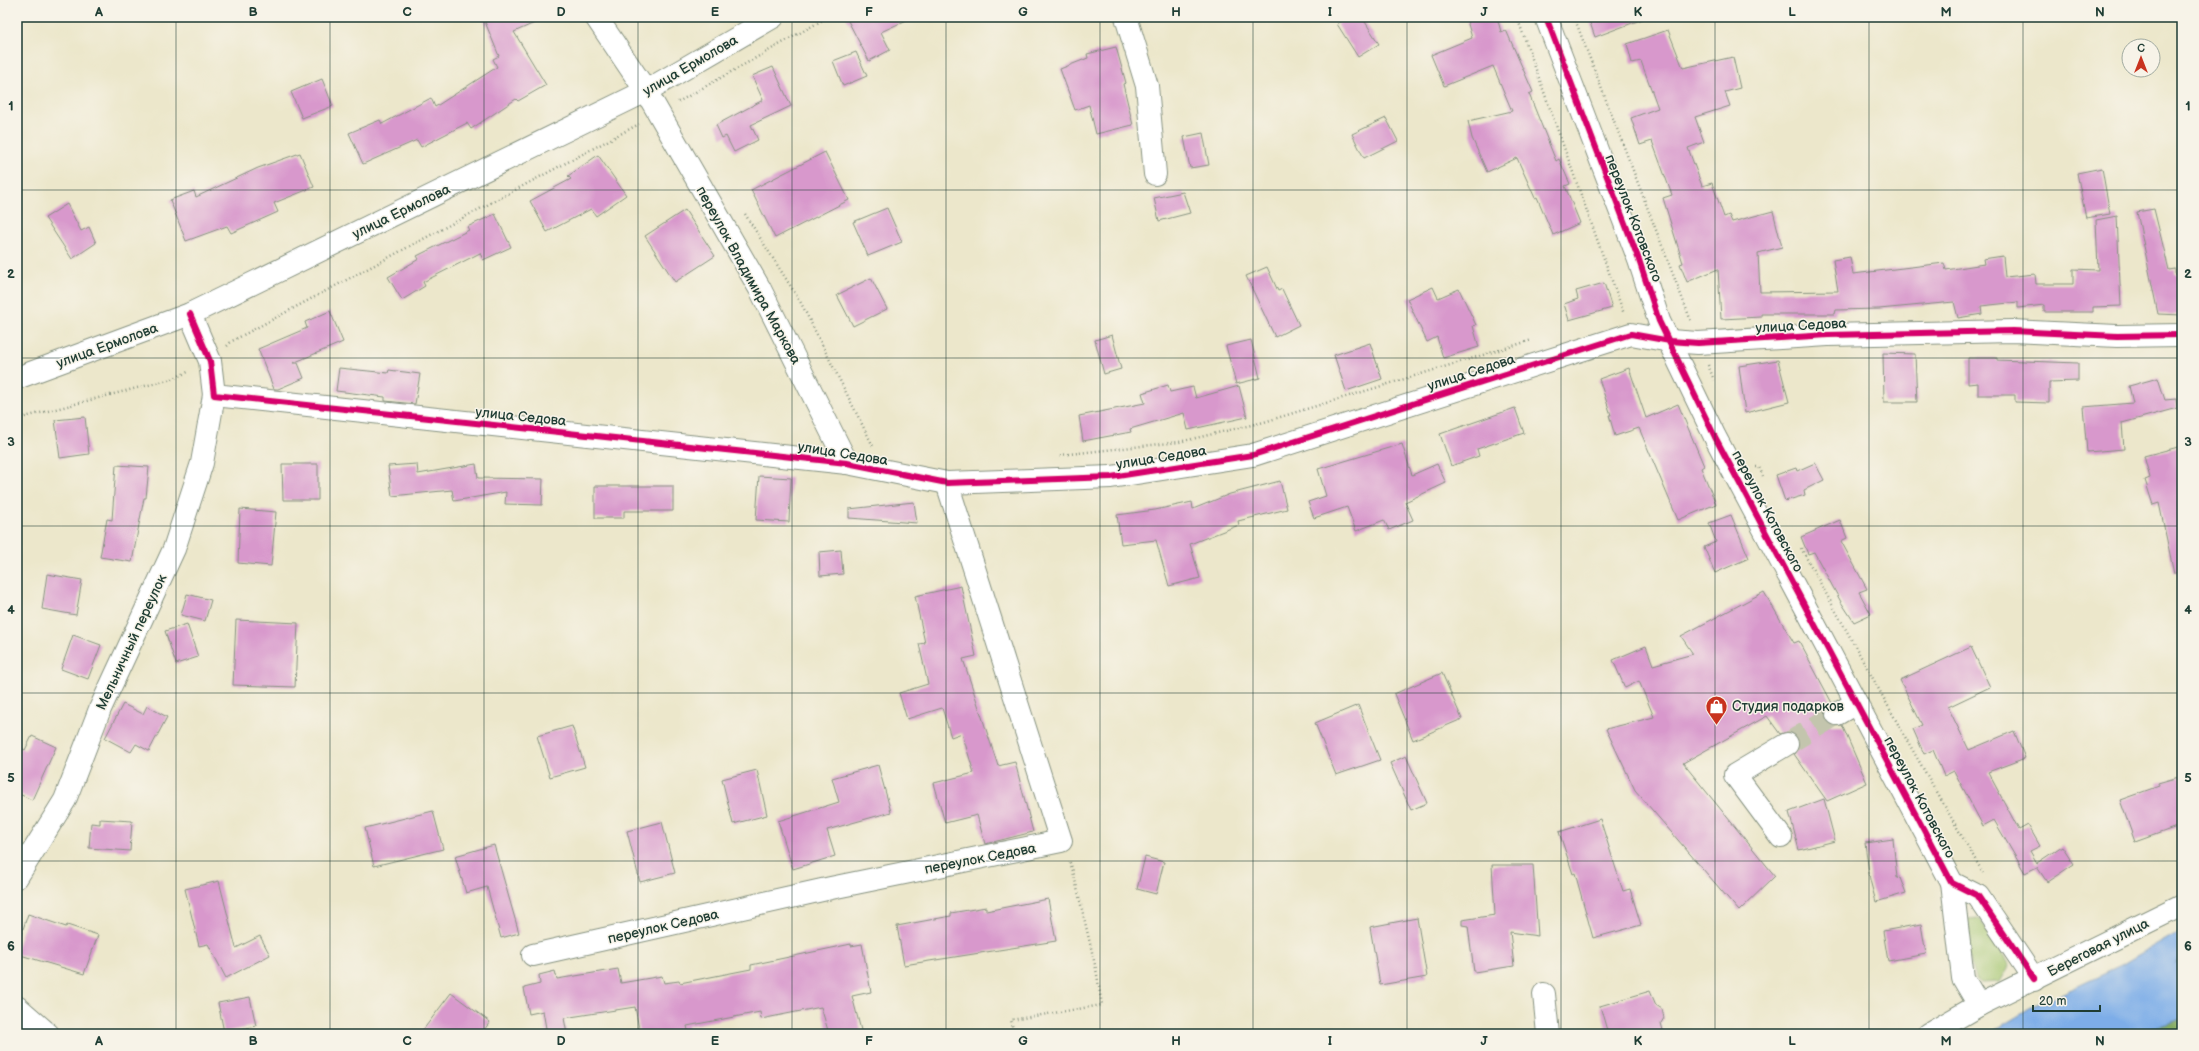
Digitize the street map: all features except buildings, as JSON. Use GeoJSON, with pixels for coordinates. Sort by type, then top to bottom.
{"type":"FeatureCollection","features":[{"type":"Feature","properties":{"kind":"street","name":"переулок Владимира Маркова"},"geometry":{"type":"LineString","coordinates":[[596,17],[646,91],[760,289],[848,463]]}},
{"type":"Feature","properties":{"kind":"street","name":"улица Ермолова"},"geometry":{"type":"LineString","coordinates":[[17,378],[190,314],[646,91],[773,17]]}},
{"type":"Feature","properties":{"kind":"street"},"geometry":{"type":"LineString","coordinates":[[1126,17],[1146,86],[1155,174]]}},
{"type":"Feature","properties":{"kind":"street","name":"переулок Котовского"},"geometry":{"type":"LineString","coordinates":[[1546,17],[1639,260],[1659,321],[1670,341],[1715,437],[1952,883],[1963,978],[1979,1005]]}},
{"type":"Feature","properties":{"kind":"street"},"geometry":{"type":"LineString","coordinates":[[190,314],[210,361],[214,395]]}},
{"type":"Feature","properties":{"kind":"street","name":"улица Седова"},"geometry":{"type":"LineString","coordinates":[[214,395],[848,463],[947,484],[1111,477],[1253,455],[1631,334],[1670,341],[1698,343],[1828,335],[2013,331],[2117,336],[2182,335]]}},
{"type":"Feature","properties":{"kind":"street","name":"Мельничный переулок"},"geometry":{"type":"LineString","coordinates":[[17,877],[65,800],[100,709],[174,549],[202,463],[214,395]]}},
{"type":"Feature","properties":{"kind":"street"},"geometry":{"type":"LineString","coordinates":[[947,484],[1061,842]]}},
{"type":"Feature","properties":{"kind":"street"},"geometry":{"type":"LineString","coordinates":[[1837,714],[1856,703]]}},
{"type":"Feature","properties":{"kind":"street"},"geometry":{"type":"LineString","coordinates":[[1781,837],[1735,774],[1787,744]]}},
{"type":"Feature","properties":{"kind":"street","name":"переулок Седова"},"geometry":{"type":"LineString","coordinates":[[533,955],[831,888],[1061,842]]}},
{"type":"Feature","properties":{"kind":"street"},"geometry":{"type":"LineString","coordinates":[[1952,883],[1978,896],[2034,979]]}},
{"type":"Feature","properties":{"kind":"street","name":"Береговая улица"},"geometry":{"type":"LineString","coordinates":[[1929,1034],[1979,1005],[2034,979],[2182,904]]}},
{"type":"Feature","properties":{"kind":"street"},"geometry":{"type":"LineString","coordinates":[[1544,994],[1548,1034]]}},
{"type":"Feature","properties":{"kind":"street"},"geometry":{"type":"LineString","coordinates":[[17,1007],[48,1034]]}},
{"type":"Feature","properties":{"kind":"path"},"geometry":{"type":"LineString","coordinates":[[17,419],[172,379],[210,361],[232,341],[658,113],[828,17]]}},
{"type":"Feature","properties":{"kind":"path"},"geometry":{"type":"LineString","coordinates":[[1517,17],[1631,334]]}},
{"type":"Feature","properties":{"kind":"path"},"geometry":{"type":"LineString","coordinates":[[1574,17],[1692,324],[1672,317],[1659,321],[1623,313],[1616,316]]}},
{"type":"Feature","properties":{"kind":"path"},"geometry":{"type":"LineString","coordinates":[[1054,455],[1179,442],[1264,422],[1533,340]]}},
{"type":"Feature","properties":{"kind":"path"},"geometry":{"type":"LineString","coordinates":[[1698,343],[1715,383]]}},
{"type":"Feature","properties":{"kind":"path"},"geometry":{"type":"LineString","coordinates":[[1754,466],[1759,467],[1764,479]]}},
{"type":"Feature","properties":{"kind":"path"},"geometry":{"type":"LineString","coordinates":[[1797,541],[1904,735],[1992,889],[1978,896]]}},
{"type":"Feature","properties":{"kind":"path"},"geometry":{"type":"LineString","coordinates":[[1014,1034],[1011,1020],[1102,1005],[1096,969],[1073,871],[1061,842]]}},
{"type":"Feature","properties":{"kind":"green space"},"geometry":{"type":"Polygon","coordinates":[[[1979,919],[1989,932],[2009,966],[2000,982],[1981,983],[1975,978],[1973,973],[1964,932],[1967,920],[1979,919]]]}},
{"type":"Feature","properties":{"kind":"green space"},"geometry":{"type":"Polygon","coordinates":[[[2182,1019],[2182,1034],[2134,1034],[2182,1019]]]}},
{"type":"Feature","properties":{"kind":"water"},"geometry":{"type":"Polygon","coordinates":[[[2182,930],[2182,955],[2175,962],[2182,959],[2182,1019],[2134,1034],[1988,1034],[2033,1007],[2121,966],[2182,930]]]}},
{"type":"Feature","properties":{"kind":"tunnel"},"geometry":{"type":"LineString","coordinates":[[1787,744],[1837,714]]}},
{"type":"Feature","properties":{"kind":"cycle path"},"geometry":{"type":"LineString","coordinates":[[1546,17],[1639,260],[1659,321],[1715,437],[1952,883],[1978,896],[2034,979]]}},
{"type":"Feature","properties":{"kind":"cycle path"},"geometry":{"type":"LineString","coordinates":[[190,314],[210,361],[214,395],[847,463],[947,483],[1111,477],[1253,455],[1631,334],[1670,341],[1698,343],[1828,335],[2013,331],[2117,336],[2182,335]]}},
{"type":"Feature","properties":{"kind":"place","name":"Студия подарков"},"geometry":{"type":"Point","coordinates":[1716,726]}}]}
